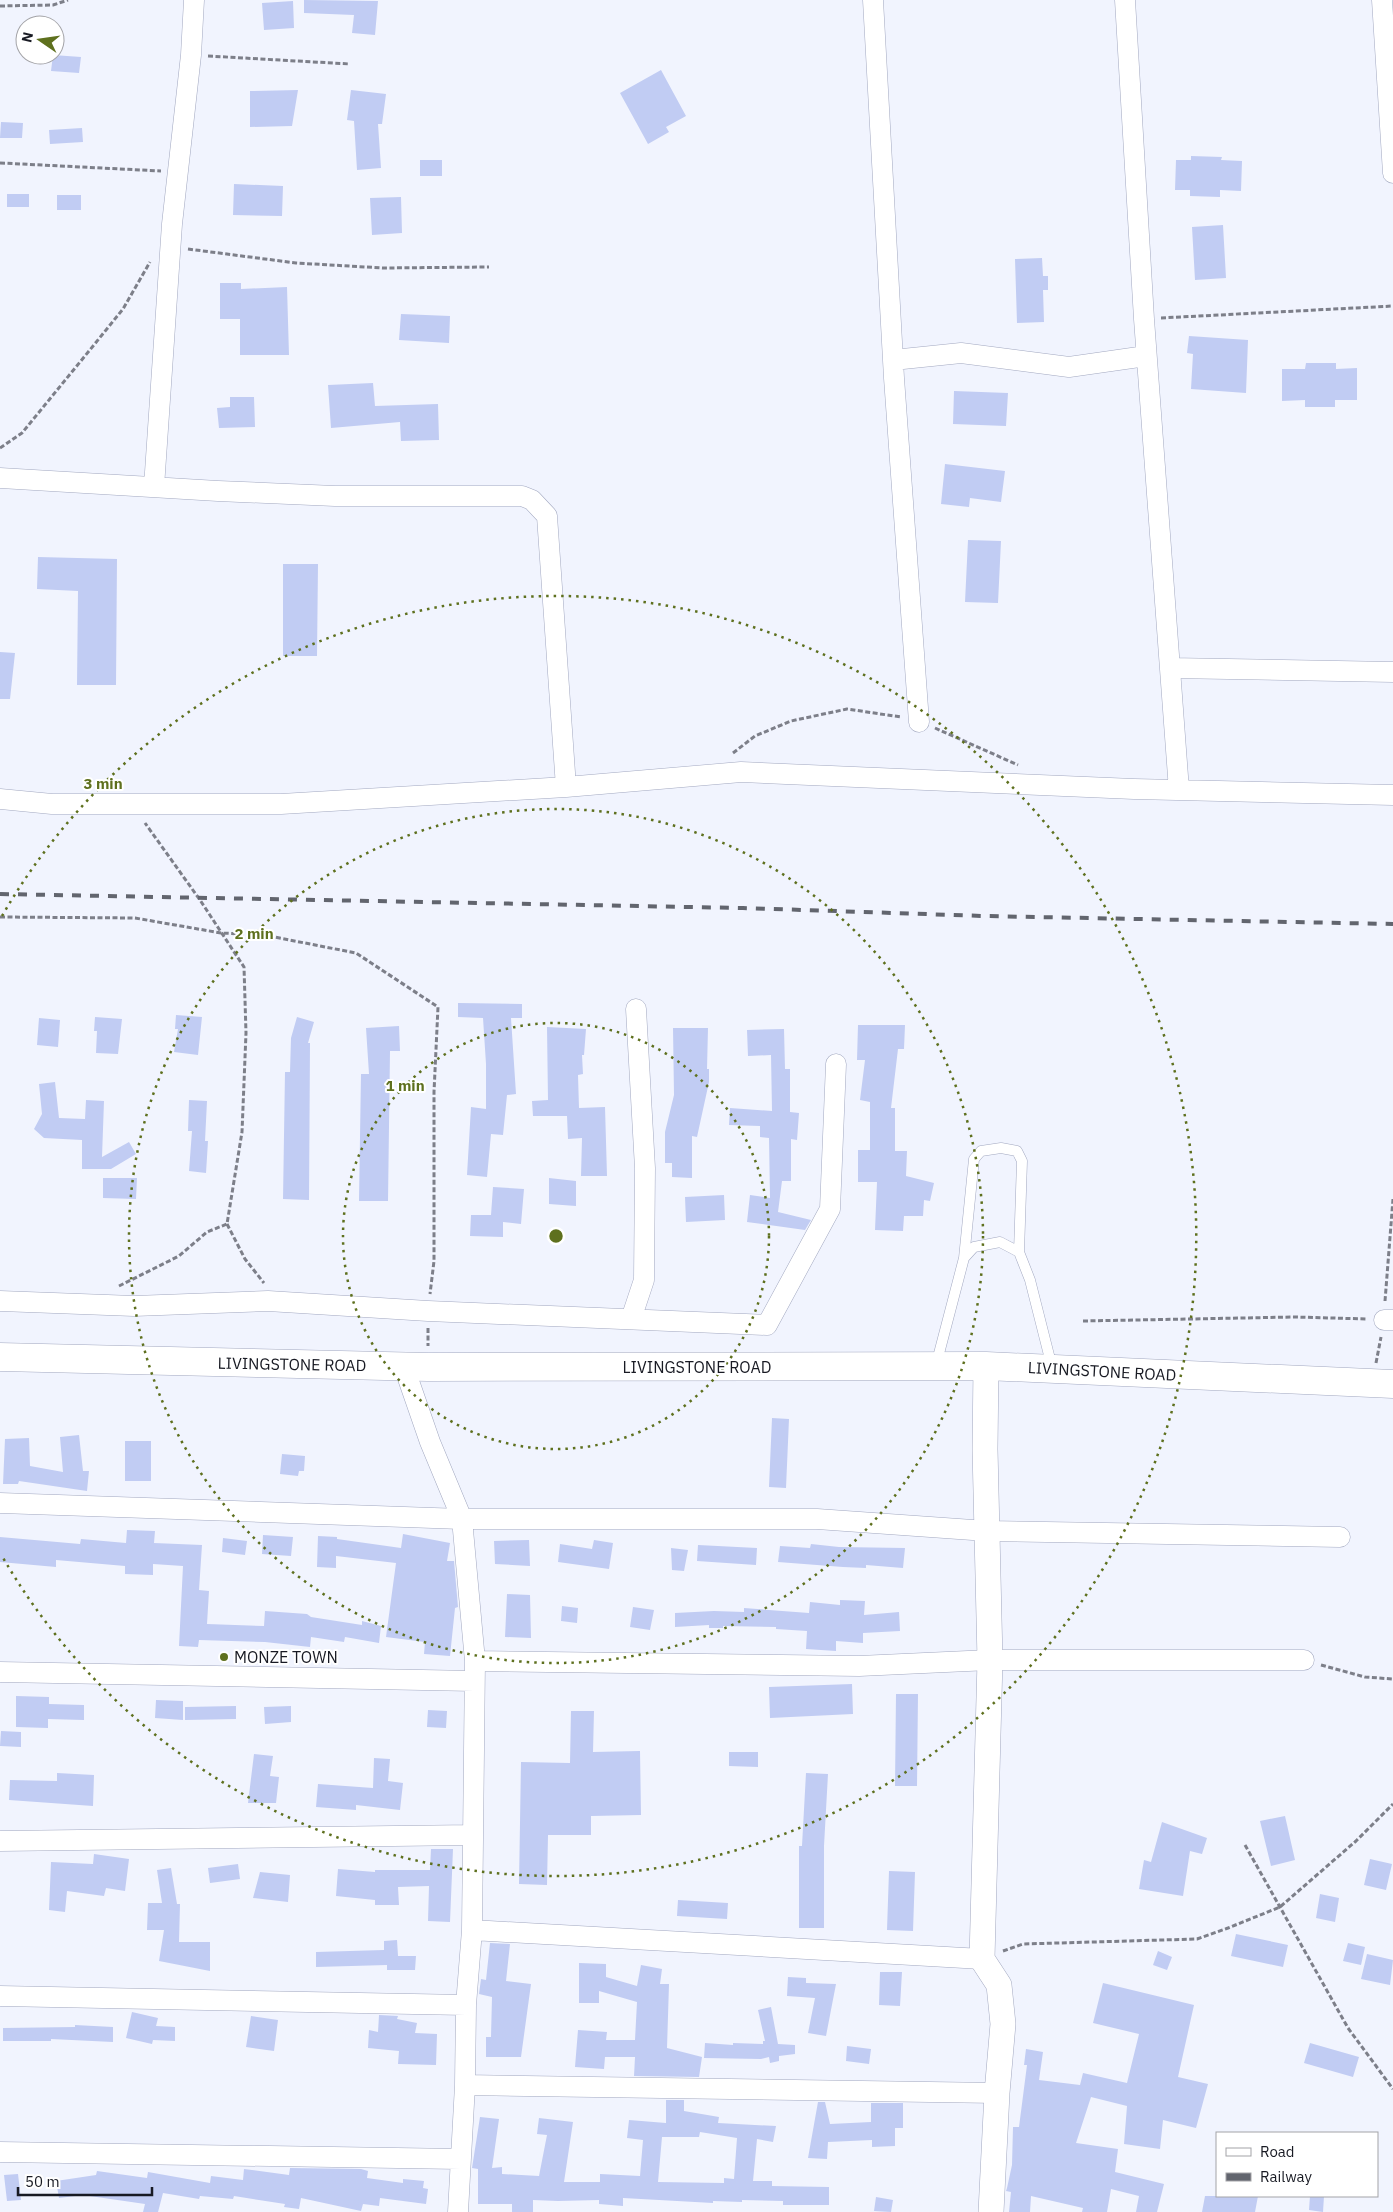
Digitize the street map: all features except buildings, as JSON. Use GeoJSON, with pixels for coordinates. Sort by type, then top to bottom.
{"type":"FeatureCollection","features":[{"type":"Feature","properties":{"kind":"highway","name":"LIVINGSTONE ROAD"},"geometry":{"type":"LineString","coordinates":[[0,1357],[416,1367],[986,1366],[1382,1383]]}},
{"type":"Feature","properties":{"kind":"street"},"geometry":{"type":"LineString","coordinates":[[154,487],[170,247],[179,172],[194,0]]}},
{"type":"Feature","properties":{"kind":"street"},"geometry":{"type":"LineString","coordinates":[[874,0],[893,360],[919,722]]}},
{"type":"Feature","properties":{"kind":"street"},"geometry":{"type":"LineString","coordinates":[[1125,0],[1146,356],[1179,790]]}},
{"type":"Feature","properties":{"kind":"street"},"geometry":{"type":"LineString","coordinates":[[1382,0],[1393,173]]}},
{"type":"Feature","properties":{"kind":"street"},"geometry":{"type":"LineString","coordinates":[[893,360],[961,353],[1070,367],[1146,356]]}},
{"type":"Feature","properties":{"kind":"street"},"geometry":{"type":"LineString","coordinates":[[0,478],[335,496],[522,496],[532,500],[547,516],[566,787]]}},
{"type":"Feature","properties":{"kind":"street"},"geometry":{"type":"LineString","coordinates":[[1170,668],[1393,672]]}},
{"type":"Feature","properties":{"kind":"street"},"geometry":{"type":"LineString","coordinates":[[0,800],[52,804],[280,804],[566,787],[741,772],[1179,790],[1393,794]]}},
{"type":"Feature","properties":{"kind":"street"},"geometry":{"type":"LineString","coordinates":[[631,1318],[644,1280],[646,1168],[636,1009]]}},
{"type":"Feature","properties":{"kind":"street"},"geometry":{"type":"LineString","coordinates":[[0,1301],[134,1306],[268,1301],[428,1311],[767,1324],[830,1208],[836,1064]]}},
{"type":"Feature","properties":{"kind":"street"},"geometry":{"type":"LineString","coordinates":[[986,1366],[990,1660],[982,1959],[999,1985],[1003,2024],[997,2093],[992,2212]]}},
{"type":"Feature","properties":{"kind":"street"},"geometry":{"type":"LineString","coordinates":[[416,1367],[421,1417],[462,1519],[475,1671],[472,1930],[466,2005],[465,2085],[458,2212]]}},
{"type":"Feature","properties":{"kind":"street"},"geometry":{"type":"LineString","coordinates":[[0,1503],[462,1519],[817,1519],[988,1530],[1340,1537]]}},
{"type":"Feature","properties":{"kind":"street"},"geometry":{"type":"LineString","coordinates":[[0,1672],[475,1671],[858,1666],[990,1660],[1304,1660]]}},
{"type":"Feature","properties":{"kind":"street"},"geometry":{"type":"LineString","coordinates":[[0,1841],[473,1835]]}},
{"type":"Feature","properties":{"kind":"street"},"geometry":{"type":"LineString","coordinates":[[472,1930],[982,1959]]}},
{"type":"Feature","properties":{"kind":"street"},"geometry":{"type":"LineString","coordinates":[[0,1996],[466,2005]]}},
{"type":"Feature","properties":{"kind":"street"},"geometry":{"type":"LineString","coordinates":[[465,2085],[997,2093]]}},
{"type":"Feature","properties":{"kind":"street"},"geometry":{"type":"LineString","coordinates":[[0,2152],[460,2159]]}},
{"type":"Feature","properties":{"kind":"lane"},"geometry":{"type":"LineString","coordinates":[[936,1366],[964,1258],[974,1159],[980,1151],[1001,1148],[1017,1151],[1022,1161],[1019,1252],[1030,1280],[1053,1369]]}},
{"type":"Feature","properties":{"kind":"lane"},"geometry":{"type":"LineString","coordinates":[[964,1258],[974,1247],[1000,1242],[1019,1252]]}},
{"type":"Feature","properties":{"kind":"path"},"geometry":{"type":"LineString","coordinates":[[0,6],[53,6],[68,0]]}},
{"type":"Feature","properties":{"kind":"path"},"geometry":{"type":"LineString","coordinates":[[190,55],[350,64]]}},
{"type":"Feature","properties":{"kind":"path"},"geometry":{"type":"LineString","coordinates":[[0,164],[179,172]]}},
{"type":"Feature","properties":{"kind":"path"},"geometry":{"type":"LineString","coordinates":[[170,247],[296,263],[383,268],[489,267]]}},
{"type":"Feature","properties":{"kind":"path"},"geometry":{"type":"LineString","coordinates":[[0,448],[22,433],[112,323],[123,309],[152,258]]}},
{"type":"Feature","properties":{"kind":"path"},"geometry":{"type":"LineString","coordinates":[[1144,319],[1393,306]]}},
{"type":"Feature","properties":{"kind":"path"},"geometry":{"type":"LineString","coordinates":[[708,774],[755,736],[791,721],[847,709],[892,714],[919,722],[1002,757],[1025,769]]}},
{"type":"Feature","properties":{"kind":"path"},"geometry":{"type":"LineString","coordinates":[[131,804],[200,900],[244,967],[246,1033],[242,1132],[227,1224],[246,1259],[264,1281],[268,1301]]}},
{"type":"Feature","properties":{"kind":"path"},"geometry":{"type":"LineString","coordinates":[[0,917],[135,918],[221,932],[264,935],[356,953],[438,1006],[434,1092],[434,1262],[428,1311],[416,1367]]}},
{"type":"Feature","properties":{"kind":"path"},"geometry":{"type":"LineString","coordinates":[[1382,1383],[1389,1320],[1393,1199]]}},
{"type":"Feature","properties":{"kind":"path"},"geometry":{"type":"LineString","coordinates":[[116,1287],[179,1256],[207,1232],[227,1224]]}},
{"type":"Feature","properties":{"kind":"path"},"geometry":{"type":"LineString","coordinates":[[1083,1321],[1295,1317],[1389,1320]]}},
{"type":"Feature","properties":{"kind":"path"},"geometry":{"type":"LineString","coordinates":[[1304,1660],[1365,1677],[1393,1679]]}},
{"type":"Feature","properties":{"kind":"path"},"geometry":{"type":"LineString","coordinates":[[982,1959],[1023,1944],[1197,1939],[1280,1907],[1356,1841],[1393,1804]]}},
{"type":"Feature","properties":{"kind":"path"},"geometry":{"type":"LineString","coordinates":[[1245,1845],[1348,2028],[1393,2089]]}},
{"type":"Feature","properties":{"kind":"railway"},"geometry":{"type":"LineString","coordinates":[[0,894],[743,908],[984,916],[1393,924]]}},
{"type":"Feature","properties":{"kind":"place","name":"MONZE TOWN"},"geometry":{"type":"Point","coordinates":[224,1657]}}]}
